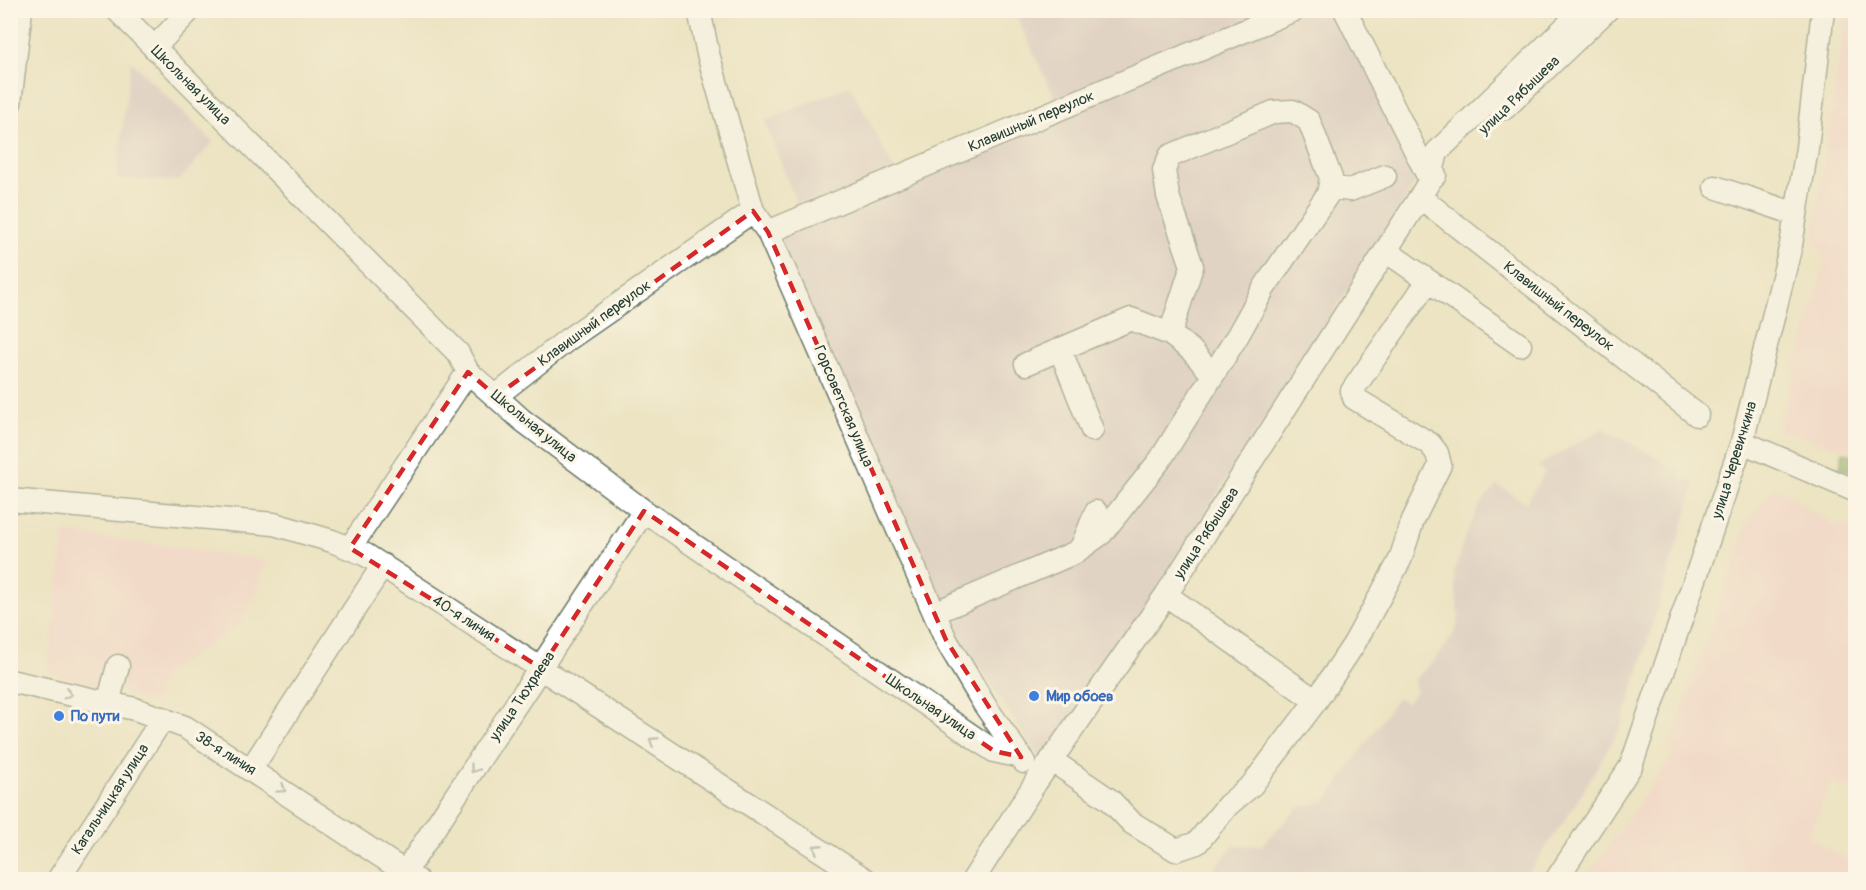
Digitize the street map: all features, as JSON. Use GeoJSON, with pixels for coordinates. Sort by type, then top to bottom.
{"type":"FeatureCollection","features":[{"type":"Feature","properties":{"kind":"street"},"geometry":{"type":"LineString","coordinates":[[10,103],[21,10]]}},
{"type":"Feature","properties":{"kind":"street","name":"Школьная улица"},"geometry":{"type":"LineString","coordinates":[[117,10],[458,353],[468,372],[522,420],[644,511],[994,751],[1021,758]]}},
{"type":"Feature","properties":{"kind":"street"},"geometry":{"type":"LineString","coordinates":[[154,48],[190,10]]}},
{"type":"Feature","properties":{"kind":"street","name":"Горсоветская улица"},"geometry":{"type":"LineString","coordinates":[[699,10],[708,54],[753,211],[768,232],[946,640],[978,695],[1036,782]]}},
{"type":"Feature","properties":{"kind":"street","name":"Клавишный переулок"},"geometry":{"type":"LineString","coordinates":[[768,232],[1294,10]]}},
{"type":"Feature","properties":{"kind":"street","name":"Клавишный переулок"},"geometry":{"type":"LineString","coordinates":[[1345,10],[1425,188],[1697,415]]}},
{"type":"Feature","properties":{"kind":"street","name":"улица Рябышева"},"geometry":{"type":"LineString","coordinates":[[973,879],[1036,782],[1166,595],[1425,188],[1492,109],[1583,10]]}},
{"type":"Feature","properties":{"kind":"street","name":"улица Рябышева"},"geometry":{"type":"LineString","coordinates":[[1492,109],[1607,10]]}},
{"type":"Feature","properties":{"kind":"street","name":"улица Черевичкина"},"geometry":{"type":"LineString","coordinates":[[1556,879],[1631,766],[1742,442],[1797,214],[1823,10]]}},
{"type":"Feature","properties":{"kind":"street"},"geometry":{"type":"LineString","coordinates":[[934,613],[1074,553],[1102,533],[1160,460],[1264,288],[1328,194],[1331,178],[1309,120],[1293,111],[1274,112],[1170,156],[1164,170],[1168,196],[1192,266],[1170,334]]}},
{"type":"Feature","properties":{"kind":"street"},"geometry":{"type":"LineString","coordinates":[[1330,187],[1350,190],[1385,176]]}},
{"type":"Feature","properties":{"kind":"street"},"geometry":{"type":"LineString","coordinates":[[1715,187],[1797,214]]}},
{"type":"Feature","properties":{"kind":"street","name":"Клавишный переулок"},"geometry":{"type":"LineString","coordinates":[[496,396],[567,340],[753,211]]}},
{"type":"Feature","properties":{"kind":"street"},"geometry":{"type":"LineString","coordinates":[[1386,251],[1520,345]]}},
{"type":"Feature","properties":{"kind":"street"},"geometry":{"type":"LineString","coordinates":[[1052,760],[1110,800],[1132,823],[1176,850],[1197,843],[1228,805],[1252,785],[1316,701],[1354,644],[1400,560],[1413,520],[1440,465],[1437,453],[1430,444],[1354,398],[1352,391],[1428,281]]}},
{"type":"Feature","properties":{"kind":"street"},"geometry":{"type":"LineString","coordinates":[[1026,364],[1131,319],[1170,334],[1191,350],[1213,375]]}},
{"type":"Feature","properties":{"kind":"street"},"geometry":{"type":"LineString","coordinates":[[1060,349],[1092,430]]}},
{"type":"Feature","properties":{"kind":"street"},"geometry":{"type":"LineString","coordinates":[[350,548],[468,372]]}},
{"type":"Feature","properties":{"kind":"street"},"geometry":{"type":"LineString","coordinates":[[1742,442],[1856,491]]}},
{"type":"Feature","properties":{"kind":"street","name":"40-я линия"},"geometry":{"type":"LineString","coordinates":[[10,500],[274,524],[332,541],[366,555],[866,879]]}},
{"type":"Feature","properties":{"kind":"street","name":"улица Тюхряева"},"geometry":{"type":"LineString","coordinates":[[407,877],[644,511]]}},
{"type":"Feature","properties":{"kind":"street"},"geometry":{"type":"LineString","coordinates":[[1082,547],[1096,512]]}},
{"type":"Feature","properties":{"kind":"street"},"geometry":{"type":"LineString","coordinates":[[251,769],[383,565]]}},
{"type":"Feature","properties":{"kind":"street"},"geometry":{"type":"LineString","coordinates":[[1166,595],[1316,701]]}},
{"type":"Feature","properties":{"kind":"street"},"geometry":{"type":"LineString","coordinates":[[108,703],[118,666]]}},
{"type":"Feature","properties":{"kind":"street","name":"38-я линия"},"geometry":{"type":"LineString","coordinates":[[10,681],[108,703],[163,718],[185,727],[251,769],[407,877]]}},
{"type":"Feature","properties":{"kind":"street","name":"Кагальницкая улица"},"geometry":{"type":"LineString","coordinates":[[58,879],[163,718]]}},
{"type":"Feature","properties":{"kind":"highlighted area"},"geometry":{"type":"Polygon","coordinates":[[[753,211],[768,232],[946,640],[1021,757],[994,751],[644,511],[541,668],[350,548],[468,372],[496,396],[753,211]]]}},
{"type":"Feature","properties":{"kind":"shaded area"},"geometry":{"type":"Polygon","coordinates":[[[1315,10],[1345,11],[1419,178],[1044,765],[955,632],[768,232],[1059,107],[1014,11],[1290,11],[1288,13],[1315,10]]]}},
{"type":"Feature","properties":{"kind":"shaded area"},"geometry":{"type":"Polygon","coordinates":[[[1846,11],[1856,11],[1855,453],[1778,429],[1826,259],[1813,240],[1846,11]]]}},
{"type":"Feature","properties":{"kind":"shaded area"},"geometry":{"type":"Polygon","coordinates":[[[131,61],[213,142],[179,181],[116,179],[131,61]]]}},
{"type":"Feature","properties":{"kind":"shaded area"},"geometry":{"type":"Polygon","coordinates":[[[850,85],[896,173],[800,213],[765,121],[850,85]]]}},
{"type":"Feature","properties":{"kind":"shaded area"},"geometry":{"type":"Polygon","coordinates":[[[1603,428],[1681,471],[1680,477],[1696,482],[1622,725],[1573,808],[1524,879],[1205,879],[1234,845],[1261,846],[1299,807],[1326,801],[1398,697],[1406,703],[1416,692],[1414,680],[1435,659],[1454,634],[1459,617],[1454,574],[1464,539],[1480,504],[1497,485],[1526,503],[1545,472],[1538,466],[1603,428]]]}},
{"type":"Feature","properties":{"kind":"shaded area"},"geometry":{"type":"Polygon","coordinates":[[[1774,486],[1835,525],[1855,525],[1855,778],[1850,790],[1831,782],[1809,837],[1855,864],[1855,879],[1585,879],[1674,753],[1668,748],[1748,522],[1774,486]]]}},
{"type":"Feature","properties":{"kind":"shaded area"},"geometry":{"type":"Polygon","coordinates":[[[64,532],[268,560],[241,624],[163,676],[155,703],[48,672],[64,532]]]}},
{"type":"Feature","properties":{"kind":"green space"},"geometry":{"type":"Polygon","coordinates":[[[1843,452],[1855,456],[1855,473],[1840,468],[1843,452]]]}},
{"type":"Feature","properties":{"kind":"place","name":"Мир обоев"},"geometry":{"type":"Point","coordinates":[1034,696]}},
{"type":"Feature","properties":{"kind":"place","name":"По пути"},"geometry":{"type":"Point","coordinates":[59,716]}}]}
